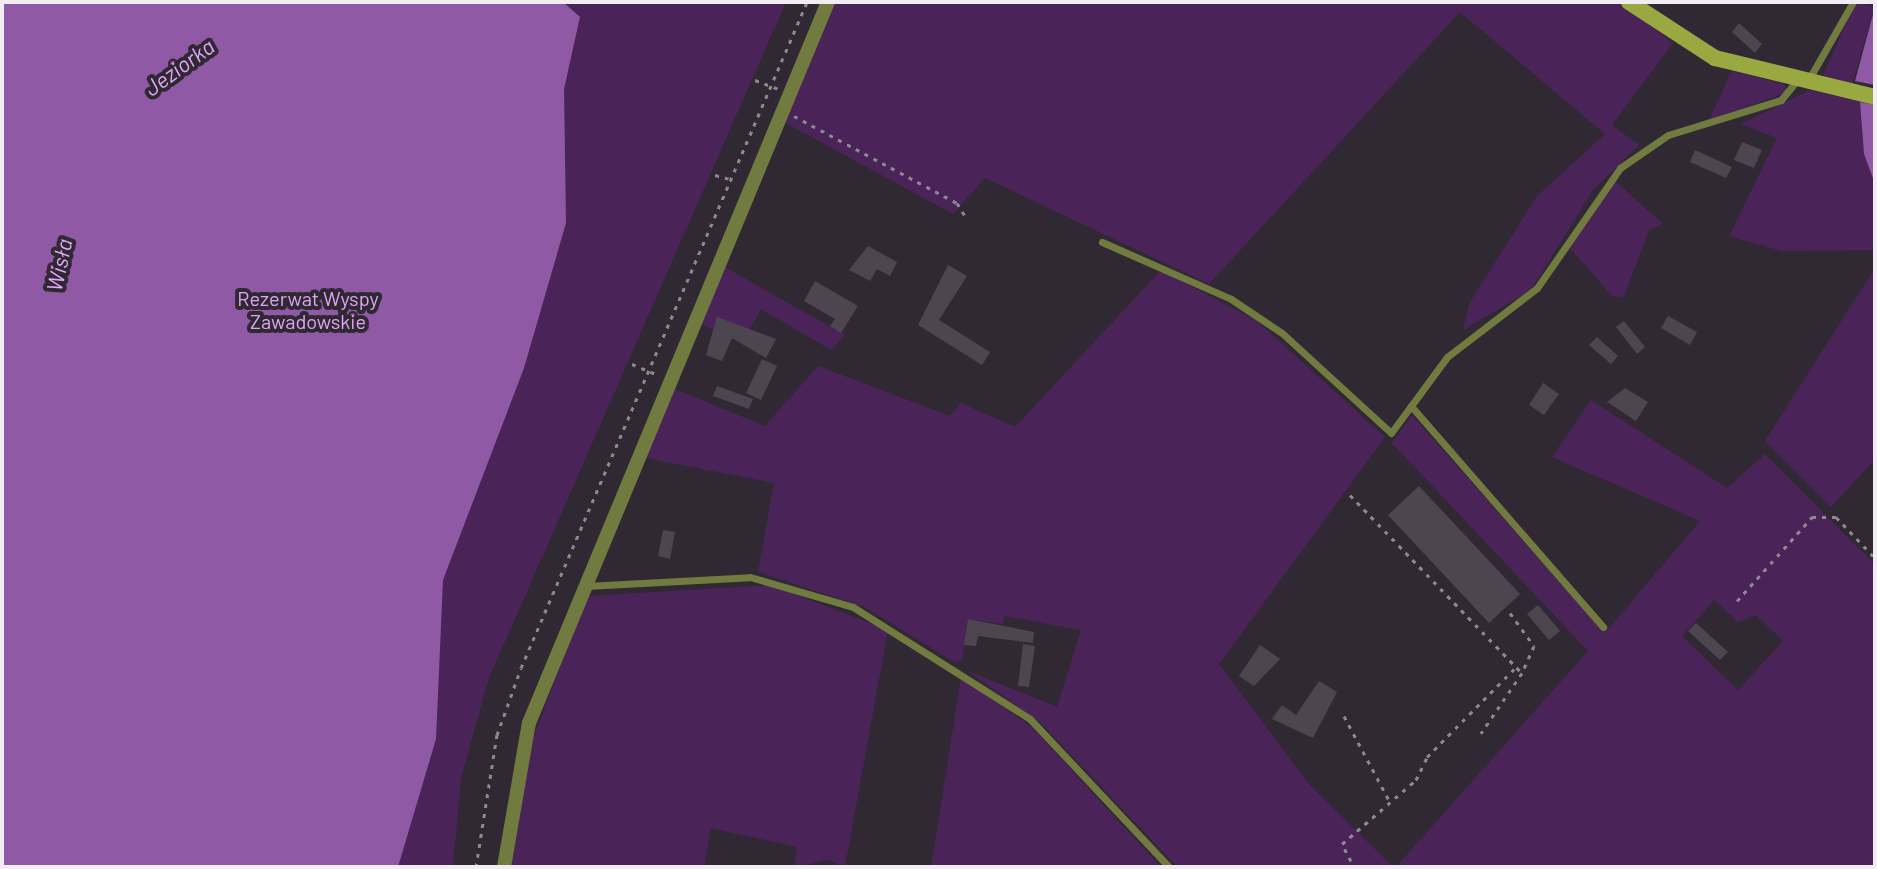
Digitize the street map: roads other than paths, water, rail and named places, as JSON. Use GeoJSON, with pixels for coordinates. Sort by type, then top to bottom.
{"type":"FeatureCollection","features":[{"type":"Feature","properties":{"kind":"street"},"geometry":{"type":"LineString","coordinates":[[504,867],[529,723],[828,2]]}},
{"type":"Feature","properties":{"kind":"street"},"geometry":{"type":"LineString","coordinates":[[1629,2],[1690,46],[1802,80],[1874,97]]}},
{"type":"Feature","properties":{"kind":"lane"},"geometry":{"type":"LineString","coordinates":[[1102,242],[1231,299],[1282,333],[1391,433],[1447,357],[1529,298],[1620,168],[1668,135],[1781,100],[1802,80],[1853,2]]}},
{"type":"Feature","properties":{"kind":"lane"},"geometry":{"type":"LineString","coordinates":[[1411,406],[1603,627]]}},
{"type":"Feature","properties":{"kind":"lane"},"geometry":{"type":"LineString","coordinates":[[586,586],[750,577],[853,607],[1030,719],[1169,867]]}},
{"type":"Feature","properties":{"kind":"water","name":"Rezerwat Wyspy Zawadowskie"},"geometry":{"type":"Polygon","coordinates":[[[2,2],[563,2],[580,17],[564,89],[566,223],[524,368],[443,580],[436,739],[398,867],[2,867],[2,2]]]}},
{"type":"Feature","properties":{"kind":"water"},"geometry":{"type":"Polygon","coordinates":[[[1875,7],[1875,85],[1855,81],[1875,7]]]}},
{"type":"Feature","properties":{"kind":"water"},"geometry":{"type":"Polygon","coordinates":[[[1860,102],[1875,105],[1875,184],[1864,154],[1860,102]]]}},
{"type":"Feature","properties":{"kind":"water label","name":"Jeziorka"},"geometry":{"type":"Point","coordinates":[179,67]}},
{"type":"Feature","properties":{"kind":"water label","name":"Wisła"},"geometry":{"type":"Point","coordinates":[59,265]}}]}
